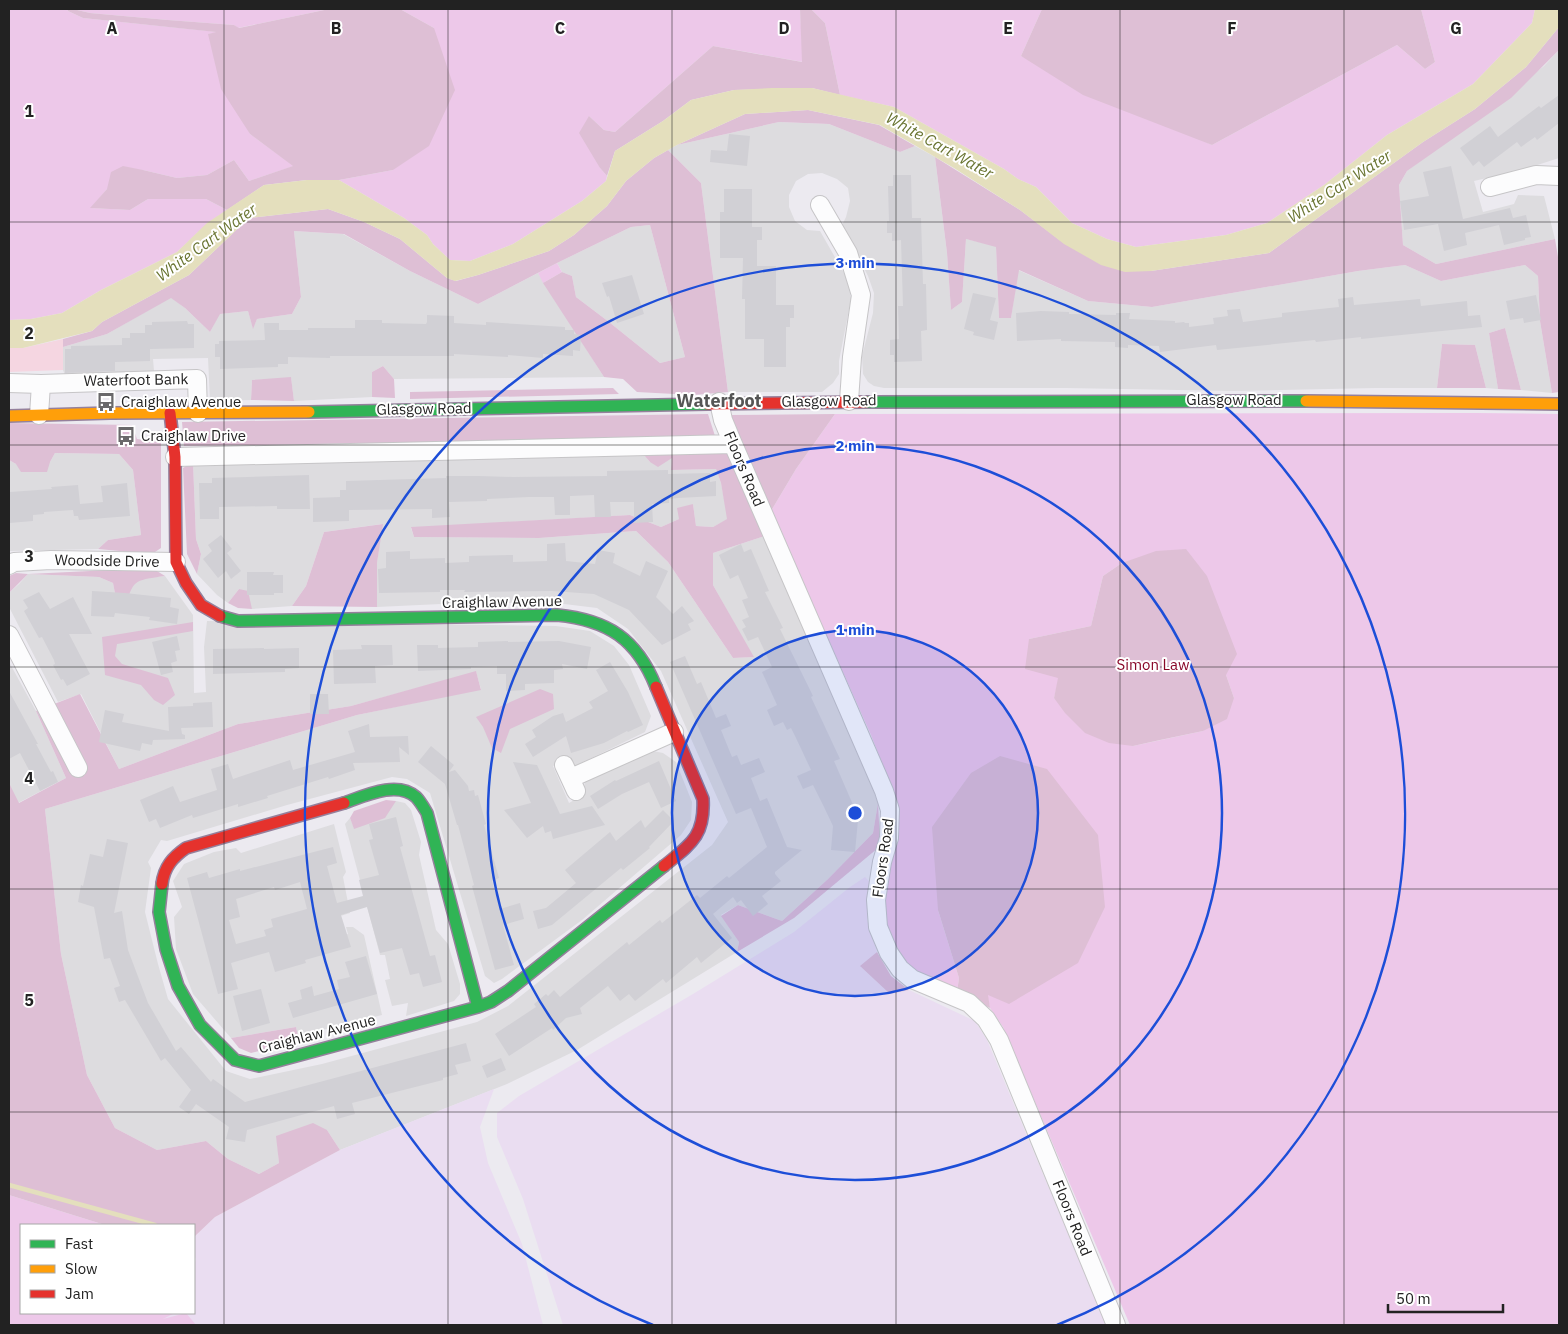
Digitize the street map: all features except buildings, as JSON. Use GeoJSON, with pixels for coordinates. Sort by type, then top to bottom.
{"type":"FeatureCollection","features":[{"type":"Feature","properties":{"kind":"street"},"geometry":{"type":"LineString","coordinates":[[1490,187],[1536,175],[1559,178]]}},
{"type":"Feature","properties":{"kind":"street"},"geometry":{"type":"LineString","coordinates":[[820,205],[848,254],[861,295],[852,357],[850,401]]}},
{"type":"Feature","properties":{"kind":"street","name":"Waterfoot Bank"},"geometry":{"type":"LineString","coordinates":[[9,383],[41,384],[197,379],[198,413]]}},
{"type":"Feature","properties":{"kind":"street"},"geometry":{"type":"LineString","coordinates":[[39,415],[41,384]]}},
{"type":"Feature","properties":{"kind":"street","name":"Glasgow Road"},"geometry":{"type":"LineString","coordinates":[[9,416],[719,402],[1123,399],[1412,400],[1559,404]]}},
{"type":"Feature","properties":{"kind":"street","name":"Floors Road"},"geometry":{"type":"LineString","coordinates":[[719,402],[723,420],[733,444],[886,797],[890,810],[888,838],[876,900],[878,927],[889,953],[900,968],[912,979],[969,1003],[986,1018],[998,1040],[1116,1325]]}},
{"type":"Feature","properties":{"kind":"street","name":"Craighlaw Avenue"},"geometry":{"type":"LineString","coordinates":[[170,413],[175,457],[176,562],[186,584],[201,605],[217,615],[238,621],[574,616],[596,622],[623,638],[645,662],[703,799],[704,814],[702,827],[696,838],[685,849],[508,991],[491,1002],[478,1007],[259,1066],[235,1060],[200,1025],[178,986],[166,949],[159,912],[162,875],[173,857],[186,848],[337,805],[381,790],[404,790],[416,797],[427,813],[478,1007]]}},
{"type":"Feature","properties":{"kind":"street"},"geometry":{"type":"LineString","coordinates":[[175,457],[733,444]]}},
{"type":"Feature","properties":{"kind":"street","name":"Woodside Drive"},"geometry":{"type":"LineString","coordinates":[[9,565],[14,562],[51,560],[176,562]]}},
{"type":"Feature","properties":{"kind":"street"},"geometry":{"type":"LineString","coordinates":[[9,635],[78,768]]}},
{"type":"Feature","properties":{"kind":"street"},"geometry":{"type":"LineString","coordinates":[[571,778],[674,732]]}},
{"type":"Feature","properties":{"kind":"shaded area"},"geometry":{"type":"Polygon","coordinates":[[[9,9],[67,9],[83,18],[218,32],[209,34],[250,134],[294,166],[249,181],[234,160],[207,175],[177,178],[143,170],[107,189],[91,208],[130,210],[148,199],[206,199],[227,210],[208,223],[177,252],[101,290],[62,313],[31,319],[9,320],[9,9]]]}},
{"type":"Feature","properties":{"kind":"shaded area"},"geometry":{"type":"Polygon","coordinates":[[[73,9],[329,9],[238,28],[234,25],[90,13],[73,9]]]}},
{"type":"Feature","properties":{"kind":"shaded area"},"geometry":{"type":"Polygon","coordinates":[[[400,9],[800,9],[803,62],[713,46],[615,132],[604,130],[589,116],[600,168],[607,176],[606,181],[582,201],[513,244],[470,261],[450,260],[433,244],[427,235],[404,218],[339,180],[393,170],[434,28],[400,9]]]}},
{"type":"Feature","properties":{"kind":"shaded area"},"geometry":{"type":"Polygon","coordinates":[[[811,9],[1042,9],[1021,56],[1212,145],[1397,45],[1425,69],[1435,62],[1421,9],[1535,9],[1532,23],[1473,84],[1387,135],[1324,185],[1267,223],[1226,235],[1136,247],[1107,239],[1072,223],[1036,187],[1018,179],[1004,169],[894,107],[840,95],[825,23],[811,9]]]}},
{"type":"Feature","properties":{"kind":"shaded area"},"geometry":{"type":"Polygon","coordinates":[[[1559,50],[1559,158],[1525,169],[1474,181],[1483,212],[1514,204],[1518,195],[1544,196],[1555,239],[1436,264],[1403,245],[1399,185],[1407,171],[1544,66],[1559,50]]]}},
{"type":"Feature","properties":{"kind":"shaded area"},"geometry":{"type":"Polygon","coordinates":[[[779,122],[829,124],[900,152],[915,146],[935,157],[947,253],[951,310],[962,302],[966,239],[996,246],[999,318],[1011,318],[1018,270],[1088,301],[1152,307],[1358,271],[1405,265],[1441,281],[1525,265],[1538,276],[1540,321],[1552,393],[1521,390],[1505,328],[1489,333],[1498,389],[1486,388],[1475,345],[1442,344],[1437,388],[1234,391],[1066,388],[884,388],[874,386],[868,382],[863,374],[862,356],[873,313],[874,293],[868,276],[842,225],[850,201],[848,188],[837,179],[822,173],[808,174],[796,181],[789,195],[789,207],[795,221],[807,230],[820,231],[848,280],[851,299],[839,361],[839,374],[833,383],[822,392],[728,392],[701,183],[668,150],[677,145],[779,122]]]}},
{"type":"Feature","properties":{"kind":"shaded area"},"geometry":{"type":"Polygon","coordinates":[[[650,225],[685,357],[660,363],[576,297],[572,276],[562,272],[557,263],[631,227],[650,225]]]}},
{"type":"Feature","properties":{"kind":"shaded area"},"geometry":{"type":"Polygon","coordinates":[[[294,231],[343,234],[410,271],[478,304],[538,273],[604,377],[394,379],[383,366],[372,372],[372,397],[294,401],[291,378],[252,380],[251,400],[210,401],[208,358],[153,359],[154,371],[65,375],[63,370],[63,347],[107,334],[171,297],[210,332],[219,314],[248,311],[253,328],[257,319],[292,314],[301,297],[294,231]]]}},
{"type":"Feature","properties":{"kind":"shaded area"},"geometry":{"type":"Polygon","coordinates":[[[557,263],[562,272],[543,283],[538,273],[557,263]]]}},
{"type":"Feature","properties":{"kind":"shaded area"},"geometry":{"type":"Polygon","coordinates":[[[63,339],[63,370],[9,372],[9,348],[23,348],[63,339]]]}},
{"type":"Feature","properties":{"kind":"shaded area"},"geometry":{"type":"Polygon","coordinates":[[[835,414],[1559,414],[1559,1325],[1130,1325],[1003,1027],[990,1008],[987,994],[938,910],[959,978],[957,992],[910,968],[900,955],[884,923],[883,901],[898,832],[898,804],[871,735],[771,511],[796,469],[835,414]],[[1122,563],[1103,576],[1091,626],[1029,639],[1059,678],[1054,698],[1133,746],[1203,731],[1234,698],[1226,675],[1122,563]]]}},
{"type":"Feature","properties":{"kind":"shaded area"},"geometry":{"type":"Polygon","coordinates":[[[55,453],[119,454],[133,470],[141,535],[108,540],[98,549],[9,551],[9,460],[16,464],[50,462],[55,453]]]}},
{"type":"Feature","properties":{"kind":"shaded area"},"geometry":{"type":"Polygon","coordinates":[[[643,454],[650,462],[672,458],[671,470],[716,469],[721,483],[728,519],[713,527],[696,526],[693,504],[679,519],[661,527],[630,515],[411,528],[414,537],[539,538],[636,531],[668,562],[733,658],[753,657],[713,585],[713,553],[765,536],[841,703],[878,803],[873,833],[828,879],[782,921],[738,905],[721,915],[739,942],[737,952],[577,1050],[507,1084],[340,1150],[327,1130],[277,1136],[279,1163],[259,1174],[228,1159],[206,1141],[157,1150],[115,1128],[87,1075],[61,954],[45,809],[357,715],[481,689],[476,672],[351,706],[238,724],[119,769],[81,694],[58,702],[9,607],[9,593],[28,574],[99,577],[113,583],[118,609],[132,586],[139,579],[165,576],[193,615],[194,693],[206,692],[204,647],[207,621],[556,626],[590,631],[614,646],[629,665],[651,716],[645,732],[575,766],[570,757],[553,766],[569,803],[583,795],[585,781],[653,751],[663,753],[676,762],[692,802],[691,820],[681,835],[582,920],[494,983],[485,976],[430,793],[407,779],[392,777],[287,805],[167,841],[161,840],[148,862],[151,868],[145,912],[168,999],[226,1071],[250,1079],[322,1064],[477,1022],[508,1006],[712,845],[728,822],[661,671],[628,629],[597,608],[556,603],[462,603],[377,607],[377,563],[382,524],[324,532],[306,586],[292,606],[252,609],[239,589],[228,603],[217,595],[197,574],[201,554],[196,539],[193,462],[643,454]]]}},
{"type":"Feature","properties":{"kind":"shaded area"},"geometry":{"type":"Polygon","coordinates":[[[9,662],[36,711],[66,778],[18,803],[9,784],[9,662]]]}},
{"type":"Feature","properties":{"kind":"shaded area"},"geometry":{"type":"Polygon","coordinates":[[[396,801],[405,803],[411,810],[421,842],[419,855],[436,930],[448,944],[460,984],[460,994],[454,1001],[406,1016],[408,1003],[392,1006],[385,980],[390,979],[385,955],[380,955],[345,824],[350,818],[354,828],[396,801]]]}},
{"type":"Feature","properties":{"kind":"shaded area"},"geometry":{"type":"Polygon","coordinates":[[[334,824],[346,872],[343,877],[350,913],[318,923],[291,950],[348,934],[346,927],[353,927],[364,935],[382,1015],[298,1036],[296,1027],[231,1038],[193,994],[176,949],[174,917],[182,907],[173,881],[184,864],[214,852],[236,848],[241,853],[334,824]]]}},
{"type":"Feature","properties":{"kind":"shaded area"},"geometry":{"type":"Polygon","coordinates":[[[865,877],[872,884],[867,920],[877,952],[861,967],[890,994],[909,990],[975,1021],[987,1040],[1106,1325],[563,1325],[523,1199],[497,1137],[497,1113],[519,1096],[693,994],[794,932],[865,877]]]}},
{"type":"Feature","properties":{"kind":"shaded area"},"geometry":{"type":"Polygon","coordinates":[[[494,1089],[480,1127],[488,1163],[522,1244],[543,1325],[9,1325],[9,1321],[52,1314],[158,1321],[173,1314],[195,1314],[195,1236],[215,1217],[340,1150],[494,1089]]]}},
{"type":"Feature","properties":{"kind":"shaded area"},"geometry":{"type":"Polygon","coordinates":[[[9,1195],[102,1224],[20,1224],[20,1314],[173,1314],[163,1319],[187,1314],[196,1325],[9,1325],[9,1195]]]}},
{"type":"Feature","properties":{"kind":"green space"},"geometry":{"type":"Polygon","coordinates":[[[67,9],[90,13],[234,25],[239,28],[329,9],[400,9],[434,28],[455,90],[429,146],[393,170],[339,180],[307,180],[264,185],[227,210],[206,199],[148,199],[130,210],[90,208],[107,189],[111,172],[123,166],[177,178],[207,175],[234,160],[249,181],[293,166],[250,134],[221,89],[208,34],[216,32],[83,18],[67,9]]]}},
{"type":"Feature","properties":{"kind":"green space"},"geometry":{"type":"Polygon","coordinates":[[[800,9],[811,9],[825,23],[840,95],[812,88],[734,90],[691,100],[663,121],[615,151],[607,176],[600,168],[579,133],[589,116],[604,130],[615,132],[713,46],[802,62],[800,9]]]}},
{"type":"Feature","properties":{"kind":"green space"},"geometry":{"type":"Polygon","coordinates":[[[1042,9],[1421,9],[1435,62],[1425,69],[1397,45],[1212,145],[1083,95],[1021,56],[1042,9]]]}},
{"type":"Feature","properties":{"kind":"green space"},"geometry":{"type":"Polygon","coordinates":[[[1559,27],[1559,50],[1511,98],[1407,171],[1399,185],[1403,245],[1436,264],[1555,239],[1559,263],[1559,392],[1552,393],[1540,321],[1538,276],[1525,265],[1441,281],[1405,265],[1358,271],[1152,307],[1088,301],[1019,270],[1011,318],[999,318],[996,247],[966,239],[962,302],[951,310],[947,253],[935,157],[1020,210],[1065,244],[1151,271],[1269,253],[1423,142],[1475,109],[1526,67],[1559,27]]]}},
{"type":"Feature","properties":{"kind":"green space"},"geometry":{"type":"Polygon","coordinates":[[[808,110],[879,125],[915,146],[900,152],[829,124],[779,122],[677,145],[745,114],[808,110]]]}},
{"type":"Feature","properties":{"kind":"green space"},"geometry":{"type":"Polygon","coordinates":[[[668,150],[701,183],[728,392],[693,395],[637,392],[623,379],[604,377],[543,283],[562,272],[572,276],[576,297],[660,363],[685,357],[650,225],[631,227],[478,304],[410,271],[344,234],[294,231],[301,297],[292,314],[257,319],[253,329],[248,311],[220,314],[210,332],[185,308],[171,298],[107,334],[63,347],[63,339],[92,331],[102,322],[189,275],[249,218],[328,209],[364,222],[400,239],[447,278],[456,281],[549,251],[574,235],[607,206],[626,181],[654,158],[668,150]]]}},
{"type":"Feature","properties":{"kind":"green space"},"geometry":{"type":"Polygon","coordinates":[[[1505,328],[1521,390],[1498,389],[1489,333],[1505,328]]]}},
{"type":"Feature","properties":{"kind":"green space"},"geometry":{"type":"Polygon","coordinates":[[[1442,344],[1475,345],[1486,388],[1437,388],[1442,344]]]}},
{"type":"Feature","properties":{"kind":"green space"},"geometry":{"type":"Polygon","coordinates":[[[383,366],[394,379],[395,398],[372,397],[372,372],[383,366]]]}},
{"type":"Feature","properties":{"kind":"green space"},"geometry":{"type":"Polygon","coordinates":[[[291,377],[294,401],[251,400],[252,380],[291,377]]]}},
{"type":"Feature","properties":{"kind":"green space"},"geometry":{"type":"Polygon","coordinates":[[[613,388],[619,394],[410,399],[410,392],[613,388]]]}},
{"type":"Feature","properties":{"kind":"green space"},"geometry":{"type":"Polygon","coordinates":[[[708,414],[715,436],[580,440],[184,446],[182,422],[708,414]]]}},
{"type":"Feature","properties":{"kind":"green space"},"geometry":{"type":"Polygon","coordinates":[[[835,414],[796,469],[771,511],[730,415],[835,414]]]}},
{"type":"Feature","properties":{"kind":"green space"},"geometry":{"type":"Polygon","coordinates":[[[9,423],[132,425],[137,439],[161,442],[161,548],[152,554],[98,549],[108,540],[141,535],[133,470],[119,454],[55,453],[47,472],[21,472],[16,464],[9,460],[9,423]]]}},
{"type":"Feature","properties":{"kind":"green space"},"geometry":{"type":"Polygon","coordinates":[[[726,450],[765,536],[713,553],[713,585],[754,657],[733,658],[668,562],[636,531],[539,538],[414,537],[411,527],[630,515],[661,527],[679,519],[677,508],[693,504],[696,526],[713,527],[727,519],[721,483],[716,469],[671,470],[672,458],[658,467],[643,454],[726,450]]]}},
{"type":"Feature","properties":{"kind":"green space"},"geometry":{"type":"Polygon","coordinates":[[[193,462],[196,539],[201,554],[197,574],[187,554],[183,468],[193,462]]]}},
{"type":"Feature","properties":{"kind":"green space"},"geometry":{"type":"Polygon","coordinates":[[[383,524],[377,563],[377,607],[292,606],[306,586],[324,532],[383,524]]]}},
{"type":"Feature","properties":{"kind":"green space","name":"Simon Law"},"geometry":{"type":"Polygon","coordinates":[[[1186,549],[1207,576],[1237,654],[1226,675],[1234,698],[1227,719],[1203,731],[1133,746],[1109,743],[1085,733],[1065,713],[1054,698],[1058,678],[1025,669],[1029,639],[1091,626],[1103,576],[1122,563],[1156,551],[1186,549]]]}},
{"type":"Feature","properties":{"kind":"green space"},"geometry":{"type":"Polygon","coordinates":[[[152,568],[165,576],[146,579],[136,583],[123,611],[118,609],[113,583],[99,577],[28,574],[152,568]]]}},
{"type":"Feature","properties":{"kind":"green space"},"geometry":{"type":"Polygon","coordinates":[[[16,573],[28,574],[9,593],[9,576],[16,573]]]}},
{"type":"Feature","properties":{"kind":"green space"},"geometry":{"type":"Polygon","coordinates":[[[239,589],[248,591],[252,609],[238,608],[228,603],[239,589]]]}},
{"type":"Feature","properties":{"kind":"green space"},"geometry":{"type":"Polygon","coordinates":[[[193,622],[193,631],[117,644],[115,656],[122,664],[168,678],[175,695],[163,705],[154,700],[141,685],[105,675],[102,637],[193,622]]]}},
{"type":"Feature","properties":{"kind":"green space"},"geometry":{"type":"Polygon","coordinates":[[[476,671],[481,690],[357,715],[45,809],[61,954],[87,1075],[115,1128],[157,1150],[206,1141],[228,1159],[259,1174],[279,1163],[276,1136],[313,1123],[327,1130],[340,1150],[215,1217],[195,1236],[195,1224],[102,1224],[9,1195],[9,783],[19,803],[66,778],[36,711],[80,694],[119,769],[238,724],[351,706],[476,671]]]}},
{"type":"Feature","properties":{"kind":"green space"},"geometry":{"type":"Polygon","coordinates":[[[540,689],[553,694],[554,709],[510,729],[501,753],[492,748],[483,727],[476,717],[540,689]]]}},
{"type":"Feature","properties":{"kind":"green space"},"geometry":{"type":"Polygon","coordinates":[[[1000,756],[1047,769],[1098,835],[1105,907],[1078,963],[1009,1004],[988,995],[990,1008],[957,992],[959,978],[938,910],[932,827],[971,773],[1000,756]]]}},
{"type":"Feature","properties":{"kind":"green space"},"geometry":{"type":"Polygon","coordinates":[[[386,800],[396,801],[385,818],[354,829],[350,818],[354,811],[386,800]]]}},
{"type":"Feature","properties":{"kind":"green space"},"geometry":{"type":"Polygon","coordinates":[[[878,803],[880,841],[878,848],[794,918],[737,952],[739,942],[721,916],[738,905],[782,921],[828,879],[873,833],[878,803]]]}},
{"type":"Feature","properties":{"kind":"green space"},"geometry":{"type":"Polygon","coordinates":[[[877,952],[891,976],[909,990],[890,994],[860,966],[877,952]]]}},
{"type":"Feature","properties":{"kind":"green space"},"geometry":{"type":"Polygon","coordinates":[[[296,1027],[297,1042],[251,1053],[239,1048],[231,1038],[296,1027]]]}},
{"type":"Feature","properties":{"kind":"water","name":"White Cart Water"},"geometry":{"type":"Polygon","coordinates":[[[1535,9],[1559,9],[1559,27],[1526,67],[1475,109],[1423,142],[1269,253],[1151,271],[1125,272],[1101,265],[1064,244],[1020,210],[954,168],[880,125],[808,110],[745,114],[677,145],[654,158],[626,181],[607,206],[574,235],[549,251],[478,275],[455,281],[447,278],[400,239],[364,222],[328,209],[249,218],[189,275],[102,322],[92,331],[23,348],[9,348],[9,320],[31,319],[62,313],[101,290],[177,252],[207,223],[264,185],[307,180],[339,180],[404,218],[427,235],[433,244],[450,260],[470,261],[513,244],[582,201],[606,181],[615,151],[663,121],[691,100],[734,90],[812,88],[894,107],[1004,169],[1018,179],[1036,187],[1072,223],[1107,239],[1136,247],[1226,235],[1267,223],[1324,185],[1387,135],[1473,84],[1532,23],[1535,9]]]}},
{"type":"Feature","properties":{"kind":"waterway"},"geometry":{"type":"LineString","coordinates":[[9,1185],[151,1224]]}},
{"type":"Feature","properties":{"kind":"traffic: fast"},"geometry":{"type":"LineString","coordinates":[[866,402],[1306,401]]}},
{"type":"Feature","properties":{"kind":"traffic: fast"},"geometry":{"type":"LineString","coordinates":[[309,412],[708,404]]}},
{"type":"Feature","properties":{"kind":"traffic: fast"},"geometry":{"type":"LineString","coordinates":[[220,616],[238,621],[557,615],[591,622],[606,627],[618,635],[630,644],[640,656],[656,687]]}},
{"type":"Feature","properties":{"kind":"traffic: fast"},"geometry":{"type":"LineString","coordinates":[[344,803],[380,791],[400,790],[416,797],[422,805],[427,813],[478,1007]]}},
{"type":"Feature","properties":{"kind":"traffic: fast"},"geometry":{"type":"LineString","coordinates":[[162,884],[159,912],[166,949],[178,986],[200,1025],[235,1060],[259,1066],[491,1002],[508,991],[664,866]]}},
{"type":"Feature","properties":{"kind":"traffic: slow"},"geometry":{"type":"LineString","coordinates":[[1306,401],[1559,404]]}},
{"type":"Feature","properties":{"kind":"traffic: slow"},"geometry":{"type":"LineString","coordinates":[[9,416],[110,413],[309,412]]}},
{"type":"Feature","properties":{"kind":"traffic: jam"},"geometry":{"type":"LineString","coordinates":[[708,404],[866,402]]}},
{"type":"Feature","properties":{"kind":"traffic: jam"},"geometry":{"type":"LineString","coordinates":[[170,413],[175,457],[176,562],[186,583],[201,605],[220,616]]}},
{"type":"Feature","properties":{"kind":"traffic: jam"},"geometry":{"type":"LineString","coordinates":[[656,687],[703,799],[702,822],[699,831],[689,845],[664,866]]}},
{"type":"Feature","properties":{"kind":"traffic: jam"},"geometry":{"type":"LineString","coordinates":[[162,884],[170,863],[186,848],[344,803]]}},
{"type":"Feature","properties":{"kind":"place","name":"Craighlaw Avenue"},"geometry":{"type":"Point","coordinates":[106,402]}},
{"type":"Feature","properties":{"kind":"place","name":"Craighlaw Drive"},"geometry":{"type":"Point","coordinates":[126,436]}},
{"type":"Feature","properties":{"kind":"district","name":"Waterfoot"},"geometry":{"type":"Point","coordinates":[719,401]}}]}
